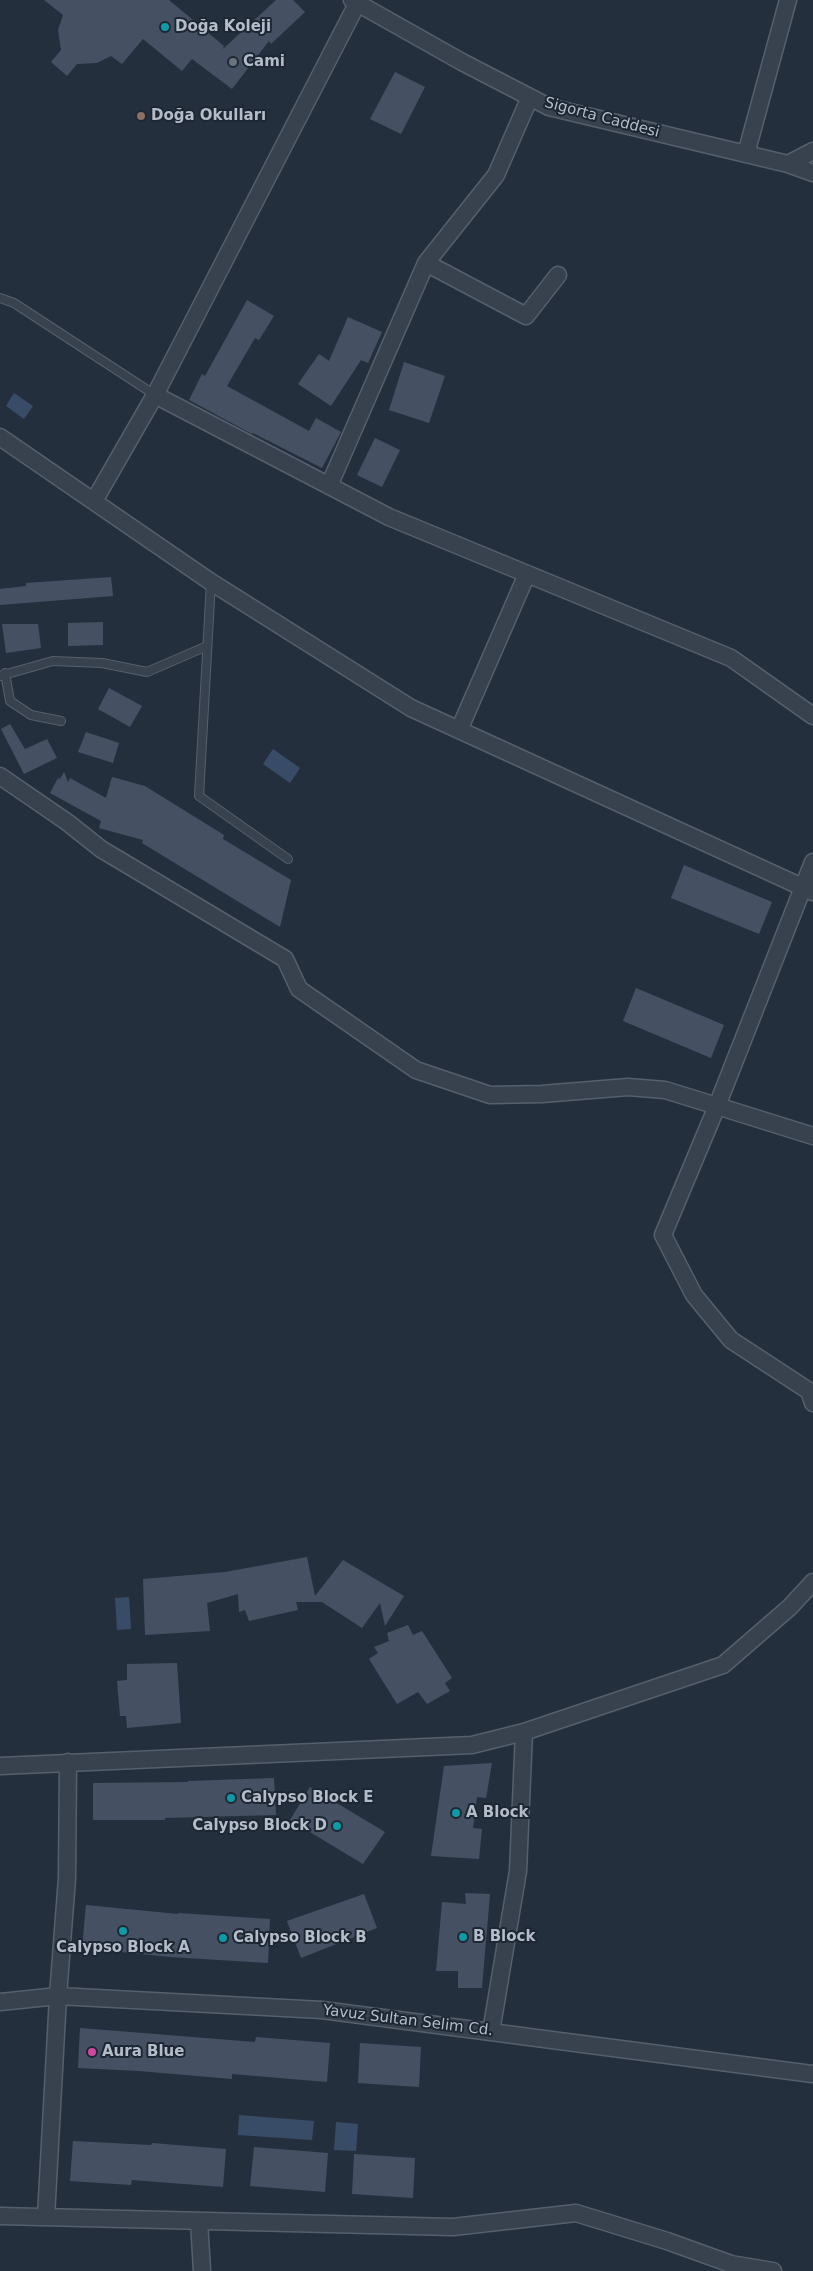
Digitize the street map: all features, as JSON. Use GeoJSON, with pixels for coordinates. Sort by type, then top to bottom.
{"type":"FeatureCollection","features":[{"type":"Feature","properties":{"kind":"street"},"geometry":{"type":"LineString","coordinates":[[746,154],[788,0]]}},
{"type":"Feature","properties":{"kind":"street"},"geometry":{"type":"LineString","coordinates":[[94,501],[155,395],[354,2]]}},
{"type":"Feature","properties":{"kind":"street","name":"Sigorta Caddesi"},"geometry":{"type":"LineString","coordinates":[[354,2],[462,62],[549,107],[788,164],[813,172]]}},
{"type":"Feature","properties":{"kind":"street"},"geometry":{"type":"LineString","coordinates":[[329,486],[426,263],[496,175],[530,97]]}},
{"type":"Feature","properties":{"kind":"street"},"geometry":{"type":"LineString","coordinates":[[788,164],[813,151]]}},
{"type":"Feature","properties":{"kind":"street"},"geometry":{"type":"LineString","coordinates":[[426,263],[526,316],[558,275]]}},
{"type":"Feature","properties":{"kind":"street"},"geometry":{"type":"LineString","coordinates":[[155,395],[389,517],[731,658],[813,716]]}},
{"type":"Feature","properties":{"kind":"street"},"geometry":{"type":"LineString","coordinates":[[0,437],[211,582],[411,708],[808,890]]}},
{"type":"Feature","properties":{"kind":"street"},"geometry":{"type":"LineString","coordinates":[[460,730],[528,574]]}},
{"type":"Feature","properties":{"kind":"street"},"geometry":{"type":"LineString","coordinates":[[0,776],[67,822],[101,849],[285,959],[299,990],[416,1070],[490,1095],[542,1094],[628,1087],[665,1090],[813,1136]]}},
{"type":"Feature","properties":{"kind":"street"},"geometry":{"type":"LineString","coordinates":[[813,862],[808,890],[663,1235],[694,1295],[731,1340],[809,1391],[813,1403]]}},
{"type":"Feature","properties":{"kind":"street"},"geometry":{"type":"LineString","coordinates":[[0,1766],[472,1745],[524,1732],[723,1665],[790,1607],[813,1582]]}},
{"type":"Feature","properties":{"kind":"street"},"geometry":{"type":"LineString","coordinates":[[491,2032],[518,1871],[524,1732]]}},
{"type":"Feature","properties":{"kind":"street"},"geometry":{"type":"LineString","coordinates":[[46,2218],[58,1996],[67,1878],[68,1762]]}},
{"type":"Feature","properties":{"kind":"street","name":"Yavuz Sultan Selim Cd."},"geometry":{"type":"LineString","coordinates":[[0,2002],[58,1996],[322,2010],[813,2074]]}},
{"type":"Feature","properties":{"kind":"street"},"geometry":{"type":"LineString","coordinates":[[0,2216],[453,2226],[576,2213],[667,2241],[731,2264],[773,2271]]}},
{"type":"Feature","properties":{"kind":"street"},"geometry":{"type":"LineString","coordinates":[[199,2221],[202,2271]]}},
{"type":"Feature","properties":{"kind":"lane"},"geometry":{"type":"LineString","coordinates":[[0,298],[14,303],[155,395]]}},
{"type":"Feature","properties":{"kind":"lane"},"geometry":{"type":"LineString","coordinates":[[211,582],[199,796],[288,859]]}},
{"type":"Feature","properties":{"kind":"lane"},"geometry":{"type":"LineString","coordinates":[[61,721],[31,715],[10,701],[3,675],[54,661],[102,663],[147,672],[207,646]]}},
{"type":"Feature","properties":{"kind":"water"},"geometry":{"type":"Polygon","coordinates":[[[14,393],[33,406],[24,419],[6,406],[14,393]]]}},
{"type":"Feature","properties":{"kind":"water"},"geometry":{"type":"Polygon","coordinates":[[[273,749],[300,768],[290,783],[263,764],[273,749]]]}},
{"type":"Feature","properties":{"kind":"water"},"geometry":{"type":"Polygon","coordinates":[[[129,1597],[131,1629],[117,1630],[115,1598],[129,1597]]]}},
{"type":"Feature","properties":{"kind":"water"},"geometry":{"type":"Polygon","coordinates":[[[239,2115],[314,2121],[312,2140],[238,2135],[239,2115]]]}},
{"type":"Feature","properties":{"kind":"water"},"geometry":{"type":"Polygon","coordinates":[[[336,2122],[358,2124],[356,2151],[334,2150],[336,2122]]]}},
{"type":"Feature","properties":{"kind":"building"},"geometry":{"type":"Polygon","coordinates":[[[44,0],[169,0],[224,46],[223,49],[276,0],[293,0],[305,12],[271,44],[269,41],[232,89],[192,59],[182,71],[143,39],[122,64],[111,56],[97,63],[77,64],[67,76],[51,62],[61,50],[58,30],[63,15],[44,0]]]}},
{"type":"Feature","properties":{"kind":"building"},"geometry":{"type":"Polygon","coordinates":[[[395,72],[425,87],[401,134],[370,119],[395,72]]]}},
{"type":"Feature","properties":{"kind":"building"},"geometry":{"type":"Polygon","coordinates":[[[247,300],[274,316],[259,340],[255,338],[227,386],[309,431],[316,418],[341,432],[322,468],[252,434],[189,400],[202,374],[205,376],[247,300]]]}},
{"type":"Feature","properties":{"kind":"building"},"geometry":{"type":"Polygon","coordinates":[[[348,317],[382,332],[368,363],[361,360],[331,406],[298,384],[319,354],[329,361],[348,317]]]}},
{"type":"Feature","properties":{"kind":"building"},"geometry":{"type":"Polygon","coordinates":[[[404,362],[445,376],[429,423],[389,410],[404,362]]]}},
{"type":"Feature","properties":{"kind":"building"},"geometry":{"type":"Polygon","coordinates":[[[375,438],[400,450],[382,487],[357,475],[375,438]]]}},
{"type":"Feature","properties":{"kind":"building"},"geometry":{"type":"Polygon","coordinates":[[[111,577],[113,596],[0,605],[0,589],[26,586],[26,583],[111,577]]]}},
{"type":"Feature","properties":{"kind":"building"},"geometry":{"type":"Polygon","coordinates":[[[103,622],[103,645],[68,646],[68,623],[103,622]]]}},
{"type":"Feature","properties":{"kind":"building"},"geometry":{"type":"Polygon","coordinates":[[[2,624],[38,624],[41,648],[6,653],[2,624]]]}},
{"type":"Feature","properties":{"kind":"building"},"geometry":{"type":"Polygon","coordinates":[[[109,688],[142,706],[130,727],[98,709],[109,688]]]}},
{"type":"Feature","properties":{"kind":"building"},"geometry":{"type":"Polygon","coordinates":[[[10,724],[25,749],[47,739],[57,758],[24,774],[1,729],[10,724]]]}},
{"type":"Feature","properties":{"kind":"building"},"geometry":{"type":"Polygon","coordinates":[[[86,732],[119,743],[113,763],[78,752],[86,732]]]}},
{"type":"Feature","properties":{"kind":"building"},"geometry":{"type":"Polygon","coordinates":[[[64,772],[68,782],[70,778],[106,798],[112,777],[145,786],[224,835],[223,839],[291,880],[280,927],[142,843],[143,840],[99,828],[101,821],[50,793],[58,778],[60,779],[64,772]]]}},
{"type":"Feature","properties":{"kind":"building"},"geometry":{"type":"Polygon","coordinates":[[[684,865],[772,902],[759,934],[671,898],[684,865]]]}},
{"type":"Feature","properties":{"kind":"building"},"geometry":{"type":"Polygon","coordinates":[[[636,988],[724,1025],[711,1058],[623,1021],[636,988]]]}},
{"type":"Feature","properties":{"kind":"building"},"geometry":{"type":"Polygon","coordinates":[[[307,1557],[315,1596],[343,1560],[404,1596],[385,1626],[380,1603],[362,1628],[322,1602],[296,1602],[298,1610],[249,1621],[245,1610],[239,1612],[238,1594],[207,1603],[210,1631],[145,1635],[143,1579],[225,1572],[307,1557]]]}},
{"type":"Feature","properties":{"kind":"building"},"geometry":{"type":"Polygon","coordinates":[[[408,1625],[413,1635],[422,1631],[452,1678],[445,1683],[450,1691],[427,1704],[418,1692],[397,1704],[369,1659],[378,1653],[374,1647],[389,1641],[387,1633],[408,1625]]]}},
{"type":"Feature","properties":{"kind":"building"},"geometry":{"type":"Polygon","coordinates":[[[177,1663],[181,1723],[127,1728],[126,1716],[120,1716],[117,1681],[127,1680],[127,1664],[177,1663]]]}},
{"type":"Feature","properties":{"kind":"building","name":"A Block"},"geometry":{"type":"Polygon","coordinates":[[[492,1763],[486,1798],[477,1797],[473,1828],[482,1829],[479,1859],[431,1856],[444,1766],[492,1763]]]}},
{"type":"Feature","properties":{"kind":"building"},"geometry":{"type":"Polygon","coordinates":[[[274,1778],[276,1815],[165,1818],[165,1820],[93,1820],[93,1783],[188,1782],[274,1778]]]}},
{"type":"Feature","properties":{"kind":"building","name":"Calypso Block D"},"geometry":{"type":"Polygon","coordinates":[[[310,1787],[385,1832],[363,1864],[290,1820],[310,1787]]]}},
{"type":"Feature","properties":{"kind":"building","name":"B Block"},"geometry":{"type":"Polygon","coordinates":[[[465,1893],[490,1894],[482,1988],[458,1988],[458,1971],[436,1971],[442,1902],[466,1904],[465,1893]]]}},
{"type":"Feature","properties":{"kind":"building"},"geometry":{"type":"Polygon","coordinates":[[[364,1894],[377,1928],[301,1958],[287,1921],[364,1894]]]}},
{"type":"Feature","properties":{"kind":"building"},"geometry":{"type":"Polygon","coordinates":[[[86,1905],[178,1914],[270,1919],[268,1963],[170,1957],[82,1948],[86,1905]]]}},
{"type":"Feature","properties":{"kind":"building"},"geometry":{"type":"Polygon","coordinates":[[[80,2028],[255,2042],[256,2037],[330,2043],[327,2082],[232,2074],[232,2079],[78,2068],[80,2028]]]}},
{"type":"Feature","properties":{"kind":"building"},"geometry":{"type":"Polygon","coordinates":[[[360,2043],[421,2047],[419,2087],[358,2083],[360,2043]]]}},
{"type":"Feature","properties":{"kind":"building"},"geometry":{"type":"Polygon","coordinates":[[[73,2141],[151,2145],[152,2143],[226,2149],[223,2187],[132,2180],[131,2185],[70,2181],[73,2141]]]}},
{"type":"Feature","properties":{"kind":"building"},"geometry":{"type":"Polygon","coordinates":[[[254,2147],[328,2153],[325,2192],[250,2186],[254,2147]]]}},
{"type":"Feature","properties":{"kind":"building"},"geometry":{"type":"Polygon","coordinates":[[[354,2154],[415,2158],[413,2198],[352,2194],[354,2154]]]}},
{"type":"Feature","properties":{"kind":"place","name":"Doğa Koleji"},"geometry":{"type":"Point","coordinates":[165,27]}},
{"type":"Feature","properties":{"kind":"place","name":"Cami"},"geometry":{"type":"Point","coordinates":[233,62]}},
{"type":"Feature","properties":{"kind":"place","name":"Doğa Okulları"},"geometry":{"type":"Point","coordinates":[141,116]}},
{"type":"Feature","properties":{"kind":"place","name":"Calypso Block E"},"geometry":{"type":"Point","coordinates":[231,1798]}},
{"type":"Feature","properties":{"kind":"place","name":"A Block"},"geometry":{"type":"Point","coordinates":[456,1813]}},
{"type":"Feature","properties":{"kind":"place","name":"Calypso Block D"},"geometry":{"type":"Point","coordinates":[337,1826]}},
{"type":"Feature","properties":{"kind":"place","name":"Calypso Block A"},"geometry":{"type":"Point","coordinates":[123,1931]}},
{"type":"Feature","properties":{"kind":"place","name":"B Block"},"geometry":{"type":"Point","coordinates":[463,1937]}},
{"type":"Feature","properties":{"kind":"place","name":"Calypso Block B"},"geometry":{"type":"Point","coordinates":[223,1938]}},
{"type":"Feature","properties":{"kind":"place","name":"Aura Blue"},"geometry":{"type":"Point","coordinates":[92,2052]}}]}
